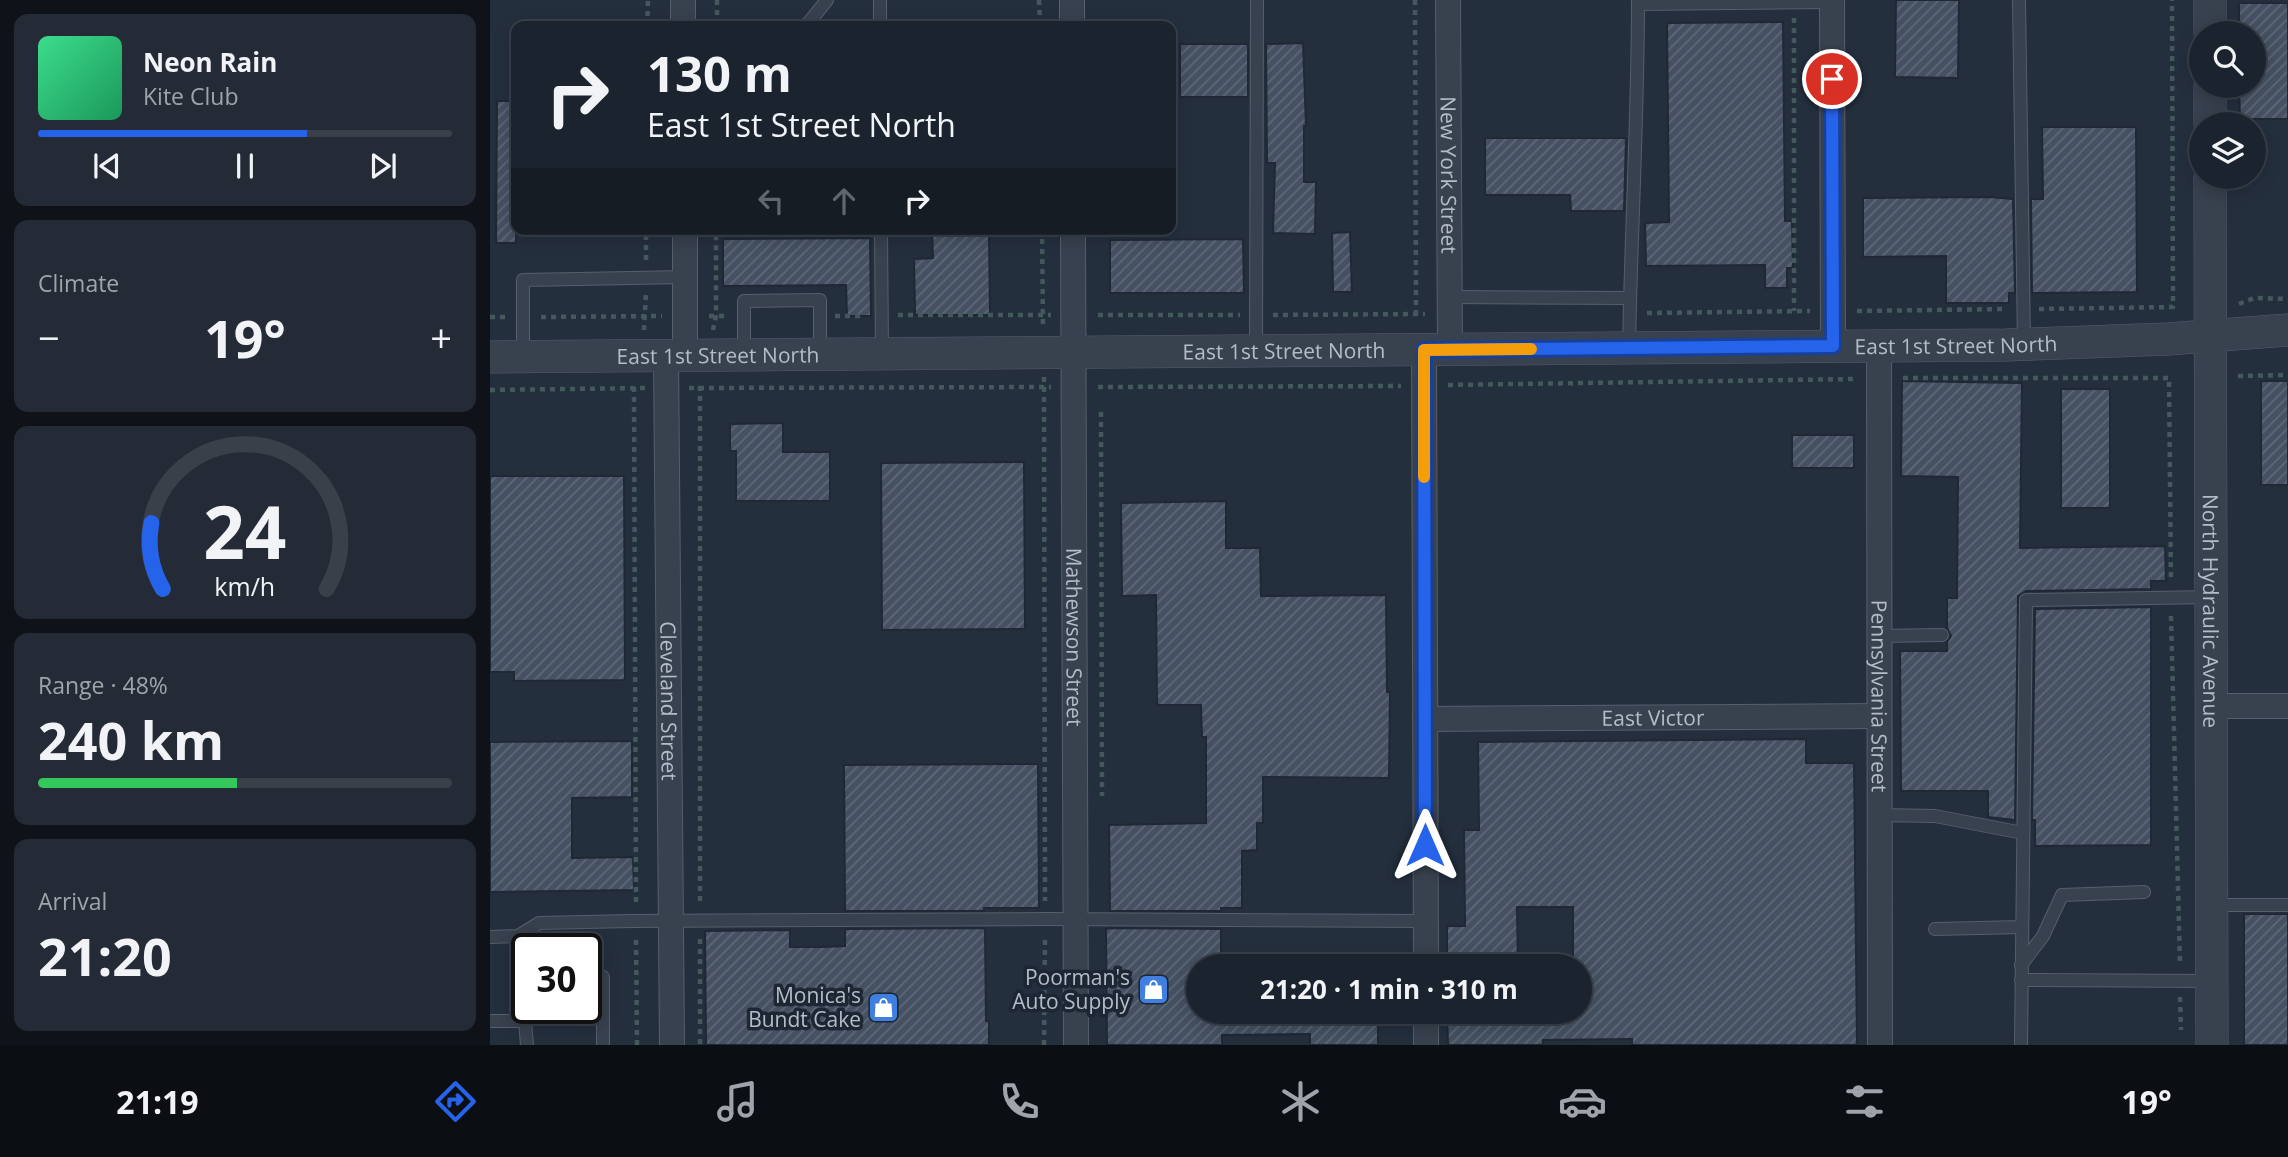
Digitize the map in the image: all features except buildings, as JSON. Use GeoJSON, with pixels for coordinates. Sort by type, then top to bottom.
{"type":"FeatureCollection","features":[{"type":"Feature","properties":{"kind":"street"},"geometry":{"type":"LineString","coordinates":[[683,0],[683,21]]}},
{"type":"Feature","properties":{"kind":"street"},"geometry":{"type":"LineString","coordinates":[[1072,0],[1072,21]]}},
{"type":"Feature","properties":{"kind":"street","name":"New York Street"},"geometry":{"type":"LineString","coordinates":[[1426,954],[1424,386],[1449,306],[1448,0]]}},
{"type":"Feature","properties":{"kind":"street"},"geometry":{"type":"LineString","coordinates":[[2210,0],[2210,21]]}},
{"type":"Feature","properties":{"kind":"street"},"geometry":{"type":"LineString","coordinates":[[1832,1],[1833,346]]}},
{"type":"Feature","properties":{"kind":"street","name":"North Hydraulic Avenue"},"geometry":{"type":"LineString","coordinates":[[2210,189],[2212,1045]]}},
{"type":"Feature","properties":{"kind":"street","name":"Cleveland Street"},"geometry":{"type":"LineString","coordinates":[[672,1045],[666,388],[685,316],[685,235]]}},
{"type":"Feature","properties":{"kind":"street","name":"Mathewson Street"},"geometry":{"type":"LineString","coordinates":[[1073,235],[1073,315],[1059,354],[1073,387],[1076,1045]]}},
{"type":"Feature","properties":{"kind":"street","name":"East 1st Street North"},"geometry":{"type":"LineString","coordinates":[[490,357],[2024,344],[2288,330]]}},
{"type":"Feature","properties":{"kind":"street","name":"Pennsylvania Street"},"geometry":{"type":"LineString","coordinates":[[1879,346],[1880,1045]]}},
{"type":"Feature","properties":{"kind":"street"},"geometry":{"type":"LineString","coordinates":[[2210,706],[2288,706]]}},
{"type":"Feature","properties":{"kind":"street","name":"East Victor"},"geometry":{"type":"LineString","coordinates":[[1425,719],[1879,716]]}},
{"type":"Feature","properties":{"kind":"street"},"geometry":{"type":"LineString","coordinates":[[1426,1024],[1426,1045]]}},
{"type":"Feature","properties":{"kind":"lane"},"geometry":{"type":"LineString","coordinates":[[810,21],[827,0]]}},
{"type":"Feature","properties":{"kind":"lane"},"geometry":{"type":"LineString","coordinates":[[880,0],[880,21]]}},
{"type":"Feature","properties":{"kind":"lane"},"geometry":{"type":"LineString","coordinates":[[1256,352],[1257,0]]}},
{"type":"Feature","properties":{"kind":"lane"},"geometry":{"type":"LineString","coordinates":[[2019,0],[2024,344]]}},
{"type":"Feature","properties":{"kind":"lane"},"geometry":{"type":"LineString","coordinates":[[1629,348],[1632,194],[1636,163],[1638,2],[1832,1]]}},
{"type":"Feature","properties":{"kind":"lane"},"geometry":{"type":"LineString","coordinates":[[881,235],[882,355]]}},
{"type":"Feature","properties":{"kind":"lane"},"geometry":{"type":"LineString","coordinates":[[523,356],[523,280],[685,277]]}},
{"type":"Feature","properties":{"kind":"lane"},"geometry":{"type":"LineString","coordinates":[[1449,306],[1630,298]]}},
{"type":"Feature","properties":{"kind":"lane"},"geometry":{"type":"LineString","coordinates":[[744,355],[744,301],[820,300],[820,355]]}},
{"type":"Feature","properties":{"kind":"lane"},"geometry":{"type":"LineString","coordinates":[[2021,1045],[2026,600],[2210,597]]}},
{"type":"Feature","properties":{"kind":"lane"},"geometry":{"type":"LineString","coordinates":[[1879,636],[1942,635]]}},
{"type":"Feature","properties":{"kind":"lane"},"geometry":{"type":"LineString","coordinates":[[1879,816],[1935,816],[2023,833]]}},
{"type":"Feature","properties":{"kind":"lane"},"geometry":{"type":"LineString","coordinates":[[2021,965],[2043,936],[2062,895],[2144,892]]}},
{"type":"Feature","properties":{"kind":"lane"},"geometry":{"type":"LineString","coordinates":[[2211,905],[2288,905]]}},
{"type":"Feature","properties":{"kind":"lane"},"geometry":{"type":"LineString","coordinates":[[523,933],[539,923],[700,920],[1426,921]]}},
{"type":"Feature","properties":{"kind":"lane"},"geometry":{"type":"LineString","coordinates":[[1935,929],[2021,926]]}},
{"type":"Feature","properties":{"kind":"lane"},"geometry":{"type":"LineString","coordinates":[[490,937],[511,936]]}},
{"type":"Feature","properties":{"kind":"lane"},"geometry":{"type":"LineString","coordinates":[[602,977],[603,1045]]}},
{"type":"Feature","properties":{"kind":"lane"},"geometry":{"type":"LineString","coordinates":[[2021,980],[2211,981]]}},
{"type":"Feature","properties":{"kind":"lane"},"geometry":{"type":"LineString","coordinates":[[490,1021],[511,1021]]}},
{"type":"Feature","properties":{"kind":"lane"},"geometry":{"type":"LineString","coordinates":[[525,1024],[527,1045]]}},
{"type":"Feature","properties":{"kind":"path"},"geometry":{"type":"LineString","coordinates":[[648,0],[648,21]]}},
{"type":"Feature","properties":{"kind":"path"},"geometry":{"type":"LineString","coordinates":[[717,0],[717,21]]}},
{"type":"Feature","properties":{"kind":"path"},"geometry":{"type":"LineString","coordinates":[[1039,0],[1040,21]]}},
{"type":"Feature","properties":{"kind":"path"},"geometry":{"type":"LineString","coordinates":[[1415,0],[1416,314]]}},
{"type":"Feature","properties":{"kind":"path"},"geometry":{"type":"LineString","coordinates":[[1630,313],[2173,307],[2172,0]]}},
{"type":"Feature","properties":{"kind":"path"},"geometry":{"type":"LineString","coordinates":[[1794,2],[1794,311]]}},
{"type":"Feature","properties":{"kind":"path"},"geometry":{"type":"LineString","coordinates":[[633,388],[674,356],[716,316],[716,235]]}},
{"type":"Feature","properties":{"kind":"path"},"geometry":{"type":"LineString","coordinates":[[1042,235],[1043,315],[1059,354],[1044,387],[1044,1045]]}},
{"type":"Feature","properties":{"kind":"path"},"geometry":{"type":"LineString","coordinates":[[2237,305],[2255,298],[2288,299]]}},
{"type":"Feature","properties":{"kind":"path"},"geometry":{"type":"LineString","coordinates":[[820,316],[1416,314],[1449,306]]}},
{"type":"Feature","properties":{"kind":"path"},"geometry":{"type":"LineString","coordinates":[[646,316],[699,388],[700,1045]]}},
{"type":"Feature","properties":{"kind":"path"},"geometry":{"type":"LineString","coordinates":[[490,317],[744,316]]}},
{"type":"Feature","properties":{"kind":"path"},"geometry":{"type":"LineString","coordinates":[[2237,376],[2288,375]]}},
{"type":"Feature","properties":{"kind":"path"},"geometry":{"type":"LineString","coordinates":[[490,390],[1424,386],[1879,379],[2169,378],[2181,1032]]}},
{"type":"Feature","properties":{"kind":"path"},"geometry":{"type":"LineString","coordinates":[[633,388],[637,1045]]}},
{"type":"Feature","properties":{"kind":"slow traffic"},"geometry":{"type":"LineString","coordinates":[[1424,477],[1424,350],[1531,349]]}},
{"type":"Feature","properties":{"kind":"place","name":"Poorman's Auto Supply"},"geometry":{"type":"Point","coordinates":[1153,989]}},
{"type":"Feature","properties":{"kind":"place","name":"Monica's Bundt Cake"},"geometry":{"type":"Point","coordinates":[884,1007]}},
{"type":"Feature","properties":{"kind":"route"},"geometry":{"type":"LineString","coordinates":[[1425,845],[1424,350],[1833,346],[1832,79]]}}]}
